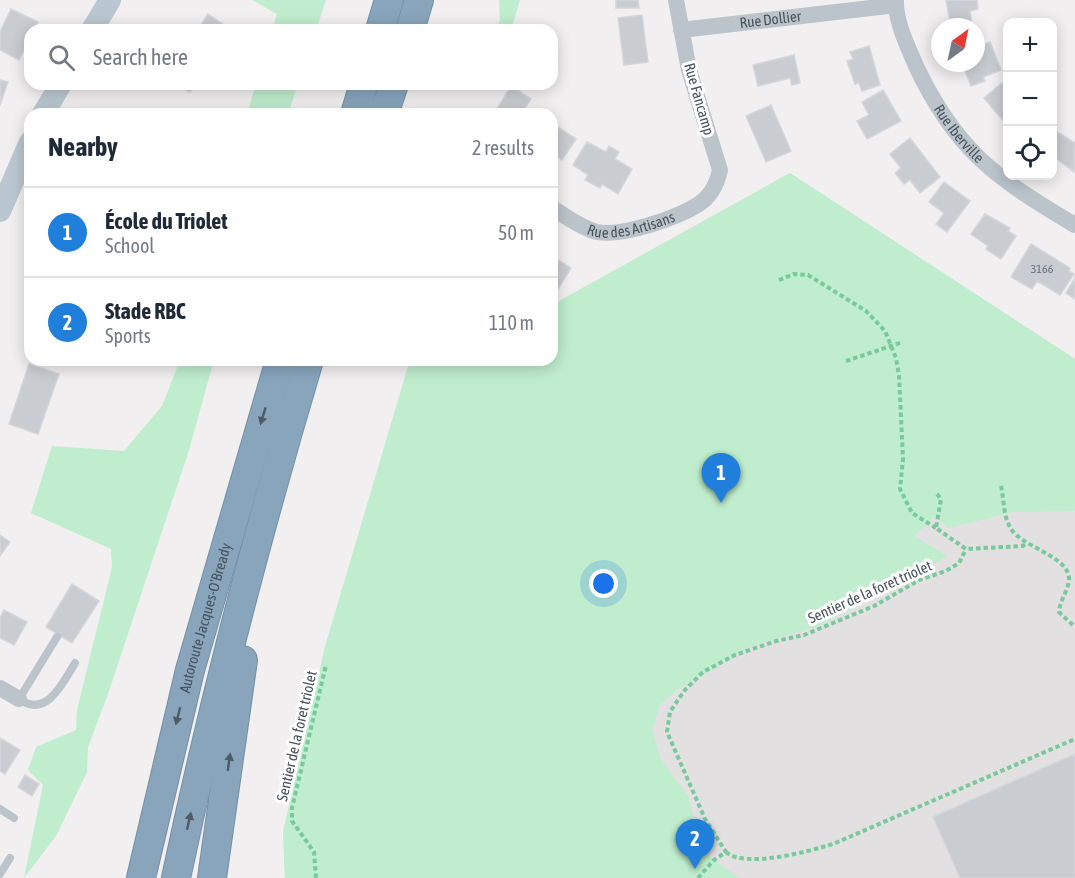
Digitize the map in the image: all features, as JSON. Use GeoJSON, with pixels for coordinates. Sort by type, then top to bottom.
{"type":"FeatureCollection","features":[{"type":"Feature","properties":{"kind":"highway"},"geometry":{"type":"LineString","coordinates":[[382,24],[389,0]]}},
{"type":"Feature","properties":{"kind":"highway"},"geometry":{"type":"LineString","coordinates":[[412,24],[419,0]]}},
{"type":"Feature","properties":{"kind":"highway"},"geometry":{"type":"LineString","coordinates":[[357,108],[362,90]]}},
{"type":"Feature","properties":{"kind":"highway"},"geometry":{"type":"LineString","coordinates":[[386,108],[391,90]]}},
{"type":"Feature","properties":{"kind":"highway","name":"Autoroute Jacques-O'Bready"},"geometry":{"type":"LineString","coordinates":[[141,878],[193,659],[278,366]]}},
{"type":"Feature","properties":{"kind":"highway","name":"Autoroute Jacques-O'Bready"},"geometry":{"type":"LineString","coordinates":[[176,878],[261,524],[307,366]]}},
{"type":"Feature","properties":{"kind":"highway"},"geometry":{"type":"LineString","coordinates":[[212,878],[261,524]]}},
{"type":"Feature","properties":{"kind":"street"},"geometry":{"type":"LineString","coordinates":[[96,24],[110,0]]}},
{"type":"Feature","properties":{"kind":"street","name":"Rue Fancamp"},"geometry":{"type":"LineString","coordinates":[[676,0],[689,70],[720,170],[717,184],[708,194]]}},
{"type":"Feature","properties":{"kind":"street","name":"Rue Dollier"},"geometry":{"type":"LineString","coordinates":[[681,30],[896,3]]}},
{"type":"Feature","properties":{"kind":"street","name":"Rue Iberville"},"geometry":{"type":"LineString","coordinates":[[896,3],[908,49],[933,101],[964,145],[991,171],[1075,225]]}},
{"type":"Feature","properties":{"kind":"street"},"geometry":{"type":"LineString","coordinates":[[47,108],[57,90]]}},
{"type":"Feature","properties":{"kind":"street"},"geometry":{"type":"LineString","coordinates":[[0,211],[24,156]]}},
{"type":"Feature","properties":{"kind":"street","name":"Rue des Artisans"},"geometry":{"type":"LineString","coordinates":[[558,212],[580,225],[598,232],[617,232],[652,224],[699,204],[708,194]]}},
{"type":"Feature","properties":{"kind":"street"},"geometry":{"type":"LineString","coordinates":[[0,688],[19,699]]}},
{"type":"Feature","properties":{"kind":"lane"},"geometry":{"type":"LineString","coordinates":[[57,637],[19,699],[36,705],[50,700],[75,663]]}},
{"type":"Feature","properties":{"kind":"lane"},"geometry":{"type":"LineString","coordinates":[[0,809],[14,818]]}},
{"type":"Feature","properties":{"kind":"lane"},"geometry":{"type":"LineString","coordinates":[[0,874],[10,858]]}},
{"type":"Feature","properties":{"kind":"path"},"geometry":{"type":"LineString","coordinates":[[779,280],[800,274],[815,279],[877,320],[896,358],[900,388],[903,459],[900,489],[912,513],[966,549],[1023,546],[1026,542]]}},
{"type":"Feature","properties":{"kind":"path"},"geometry":{"type":"LineString","coordinates":[[846,360],[903,342]]}},
{"type":"Feature","properties":{"kind":"path"},"geometry":{"type":"LineString","coordinates":[[1001,486],[1010,529],[1064,567],[1069,576],[1068,586],[1060,600],[1059,612],[1075,627]]}},
{"type":"Feature","properties":{"kind":"path"},"geometry":{"type":"LineString","coordinates":[[936,528],[941,499],[938,494]]}},
{"type":"Feature","properties":{"kind":"path","name":"Sentier de la foret triolet"},"geometry":{"type":"LineString","coordinates":[[726,852],[705,819],[667,732],[670,712],[684,692],[703,672],[735,655],[764,644],[804,635],[874,606],[919,580],[946,571],[959,563],[966,549]]}},
{"type":"Feature","properties":{"kind":"path","name":"Sentier de la foret triolet"},"geometry":{"type":"LineString","coordinates":[[316,878],[312,849],[291,817],[326,665]]}},
{"type":"Feature","properties":{"kind":"path"},"geometry":{"type":"LineString","coordinates":[[698,878],[714,860],[726,852],[732,857],[756,858],[801,854],[833,844],[1075,739]]}},
{"type":"Feature","properties":{"kind":"shaded area"},"geometry":{"type":"Polygon","coordinates":[[[790,173],[1075,359],[1075,878],[285,878],[283,832],[325,647],[408,366],[558,366],[558,302],[790,173]]]}},
{"type":"Feature","properties":{"kind":"green space"},"geometry":{"type":"Polygon","coordinates":[[[252,0],[326,0],[318,24],[274,24],[277,14],[252,0]]]}},
{"type":"Feature","properties":{"kind":"green space"},"geometry":{"type":"Polygon","coordinates":[[[499,0],[520,0],[513,24],[499,24],[499,0]]]}},
{"type":"Feature","properties":{"kind":"green space"},"geometry":{"type":"Polygon","coordinates":[[[254,90],[296,90],[290,108],[249,108],[254,90]]]}},
{"type":"Feature","properties":{"kind":"green space"},"geometry":{"type":"Polygon","coordinates":[[[790,173],[1075,359],[1075,511],[1013,512],[948,528],[935,516],[914,536],[948,556],[824,624],[752,646],[677,690],[660,705],[652,730],[661,759],[688,796],[703,852],[739,878],[285,878],[283,832],[325,647],[408,366],[558,366],[558,302],[790,173]]]}},
{"type":"Feature","properties":{"kind":"green space"},"geometry":{"type":"Polygon","coordinates":[[[178,366],[212,366],[189,450],[108,694],[88,747],[87,772],[56,836],[24,878],[43,785],[28,770],[36,747],[76,730],[77,710],[112,567],[111,549],[31,513],[52,446],[124,451],[162,406],[178,366]]]}},
{"type":"Feature","properties":{"kind":"building"},"geometry":{"type":"Polygon","coordinates":[[[616,0],[638,0],[639,8],[616,8],[616,0]]]}},
{"type":"Feature","properties":{"kind":"building"},"geometry":{"type":"Polygon","coordinates":[[[946,0],[977,0],[978,9],[970,11],[971,18],[949,18],[946,0]]]}},
{"type":"Feature","properties":{"kind":"building"},"geometry":{"type":"Polygon","coordinates":[[[11,9],[38,22],[37,24],[24,24],[24,50],[19,60],[0,50],[0,32],[11,9]]]}},
{"type":"Feature","properties":{"kind":"building"},"geometry":{"type":"Polygon","coordinates":[[[208,14],[223,24],[202,24],[208,14]]]}},
{"type":"Feature","properties":{"kind":"building"},"geometry":{"type":"Polygon","coordinates":[[[642,15],[648,62],[624,65],[618,18],[642,15]]]}},
{"type":"Feature","properties":{"kind":"building"},"geometry":{"type":"Polygon","coordinates":[[[990,42],[1001,70],[983,77],[985,81],[971,86],[966,72],[985,72],[985,44],[990,42]]]}},
{"type":"Feature","properties":{"kind":"building"},"geometry":{"type":"Polygon","coordinates":[[[869,46],[880,85],[862,91],[859,83],[855,84],[847,61],[853,59],[850,52],[869,46]]]}},
{"type":"Feature","properties":{"kind":"building"},"geometry":{"type":"Polygon","coordinates":[[[794,55],[800,83],[792,85],[790,78],[758,86],[753,65],[794,55]]]}},
{"type":"Feature","properties":{"kind":"building"},"geometry":{"type":"Polygon","coordinates":[[[0,80],[8,82],[0,105],[0,80]]]}},
{"type":"Feature","properties":{"kind":"building"},"geometry":{"type":"Polygon","coordinates":[[[1003,84],[1003,120],[984,98],[1003,84]]]}},
{"type":"Feature","properties":{"kind":"building"},"geometry":{"type":"Polygon","coordinates":[[[509,90],[517,90],[531,99],[525,108],[498,108],[509,90]]]}},
{"type":"Feature","properties":{"kind":"building"},"geometry":{"type":"Polygon","coordinates":[[[883,90],[901,121],[867,139],[857,121],[869,115],[862,102],[883,90]]]}},
{"type":"Feature","properties":{"kind":"building"},"geometry":{"type":"Polygon","coordinates":[[[771,105],[791,151],[766,162],[746,116],[771,105]]]}},
{"type":"Feature","properties":{"kind":"building"},"geometry":{"type":"Polygon","coordinates":[[[558,127],[576,139],[562,160],[558,157],[558,127]]]}},
{"type":"Feature","properties":{"kind":"building"},"geometry":{"type":"Polygon","coordinates":[[[1057,132],[1075,143],[1074,172],[1057,159],[1057,132]]]}},
{"type":"Feature","properties":{"kind":"building"},"geometry":{"type":"Polygon","coordinates":[[[910,138],[940,177],[920,193],[910,180],[904,184],[895,173],[901,168],[890,154],[910,138]]]}},
{"type":"Feature","properties":{"kind":"building"},"geometry":{"type":"Polygon","coordinates":[[[587,142],[606,152],[609,146],[619,152],[615,159],[632,169],[618,194],[602,184],[600,188],[585,180],[588,175],[573,165],[587,142]]]}},
{"type":"Feature","properties":{"kind":"building"},"geometry":{"type":"Polygon","coordinates":[[[944,182],[970,201],[947,232],[936,224],[944,213],[929,202],[944,182]]]}},
{"type":"Feature","properties":{"kind":"building"},"geometry":{"type":"Polygon","coordinates":[[[985,214],[1010,228],[1008,231],[1016,236],[1001,259],[986,249],[988,246],[971,234],[985,214]]]}},
{"type":"Feature","properties":{"kind":"building"},"geometry":{"type":"Polygon","coordinates":[[[1031,244],[1070,268],[1069,271],[1074,274],[1060,295],[1037,281],[1032,289],[1011,277],[1031,244]]]}},
{"type":"Feature","properties":{"kind":"building"},"geometry":{"type":"Polygon","coordinates":[[[558,260],[571,268],[558,289],[558,260]]]}},
{"type":"Feature","properties":{"kind":"building"},"geometry":{"type":"Polygon","coordinates":[[[1075,278],[1075,299],[1066,293],[1075,278]]]}},
{"type":"Feature","properties":{"kind":"building"},"geometry":{"type":"Polygon","coordinates":[[[28,366],[59,374],[38,434],[9,424],[28,366]]]}},
{"type":"Feature","properties":{"kind":"building"},"geometry":{"type":"Polygon","coordinates":[[[0,535],[10,542],[0,556],[0,535]]]}},
{"type":"Feature","properties":{"kind":"building"},"geometry":{"type":"Polygon","coordinates":[[[72,584],[99,601],[72,643],[46,627],[72,584]]]}},
{"type":"Feature","properties":{"kind":"building"},"geometry":{"type":"Polygon","coordinates":[[[4,610],[27,622],[14,645],[0,638],[0,618],[4,610]]]}},
{"type":"Feature","properties":{"kind":"building"},"geometry":{"type":"Polygon","coordinates":[[[0,738],[20,750],[5,774],[0,771],[0,738]]]}},
{"type":"Feature","properties":{"kind":"building"},"geometry":{"type":"Polygon","coordinates":[[[1075,754],[1075,878],[960,878],[933,817],[1075,754]]]}},
{"type":"Feature","properties":{"kind":"building"},"geometry":{"type":"Polygon","coordinates":[[[25,775],[39,784],[32,796],[18,787],[25,775]]]}},
{"type":"Feature","properties":{"kind":"place","name":"École du Triolet"},"geometry":{"type":"Point","coordinates":[721,503]}},
{"type":"Feature","properties":{"kind":"place","name":"Stade RBC"},"geometry":{"type":"Point","coordinates":[695,869]}}]}
